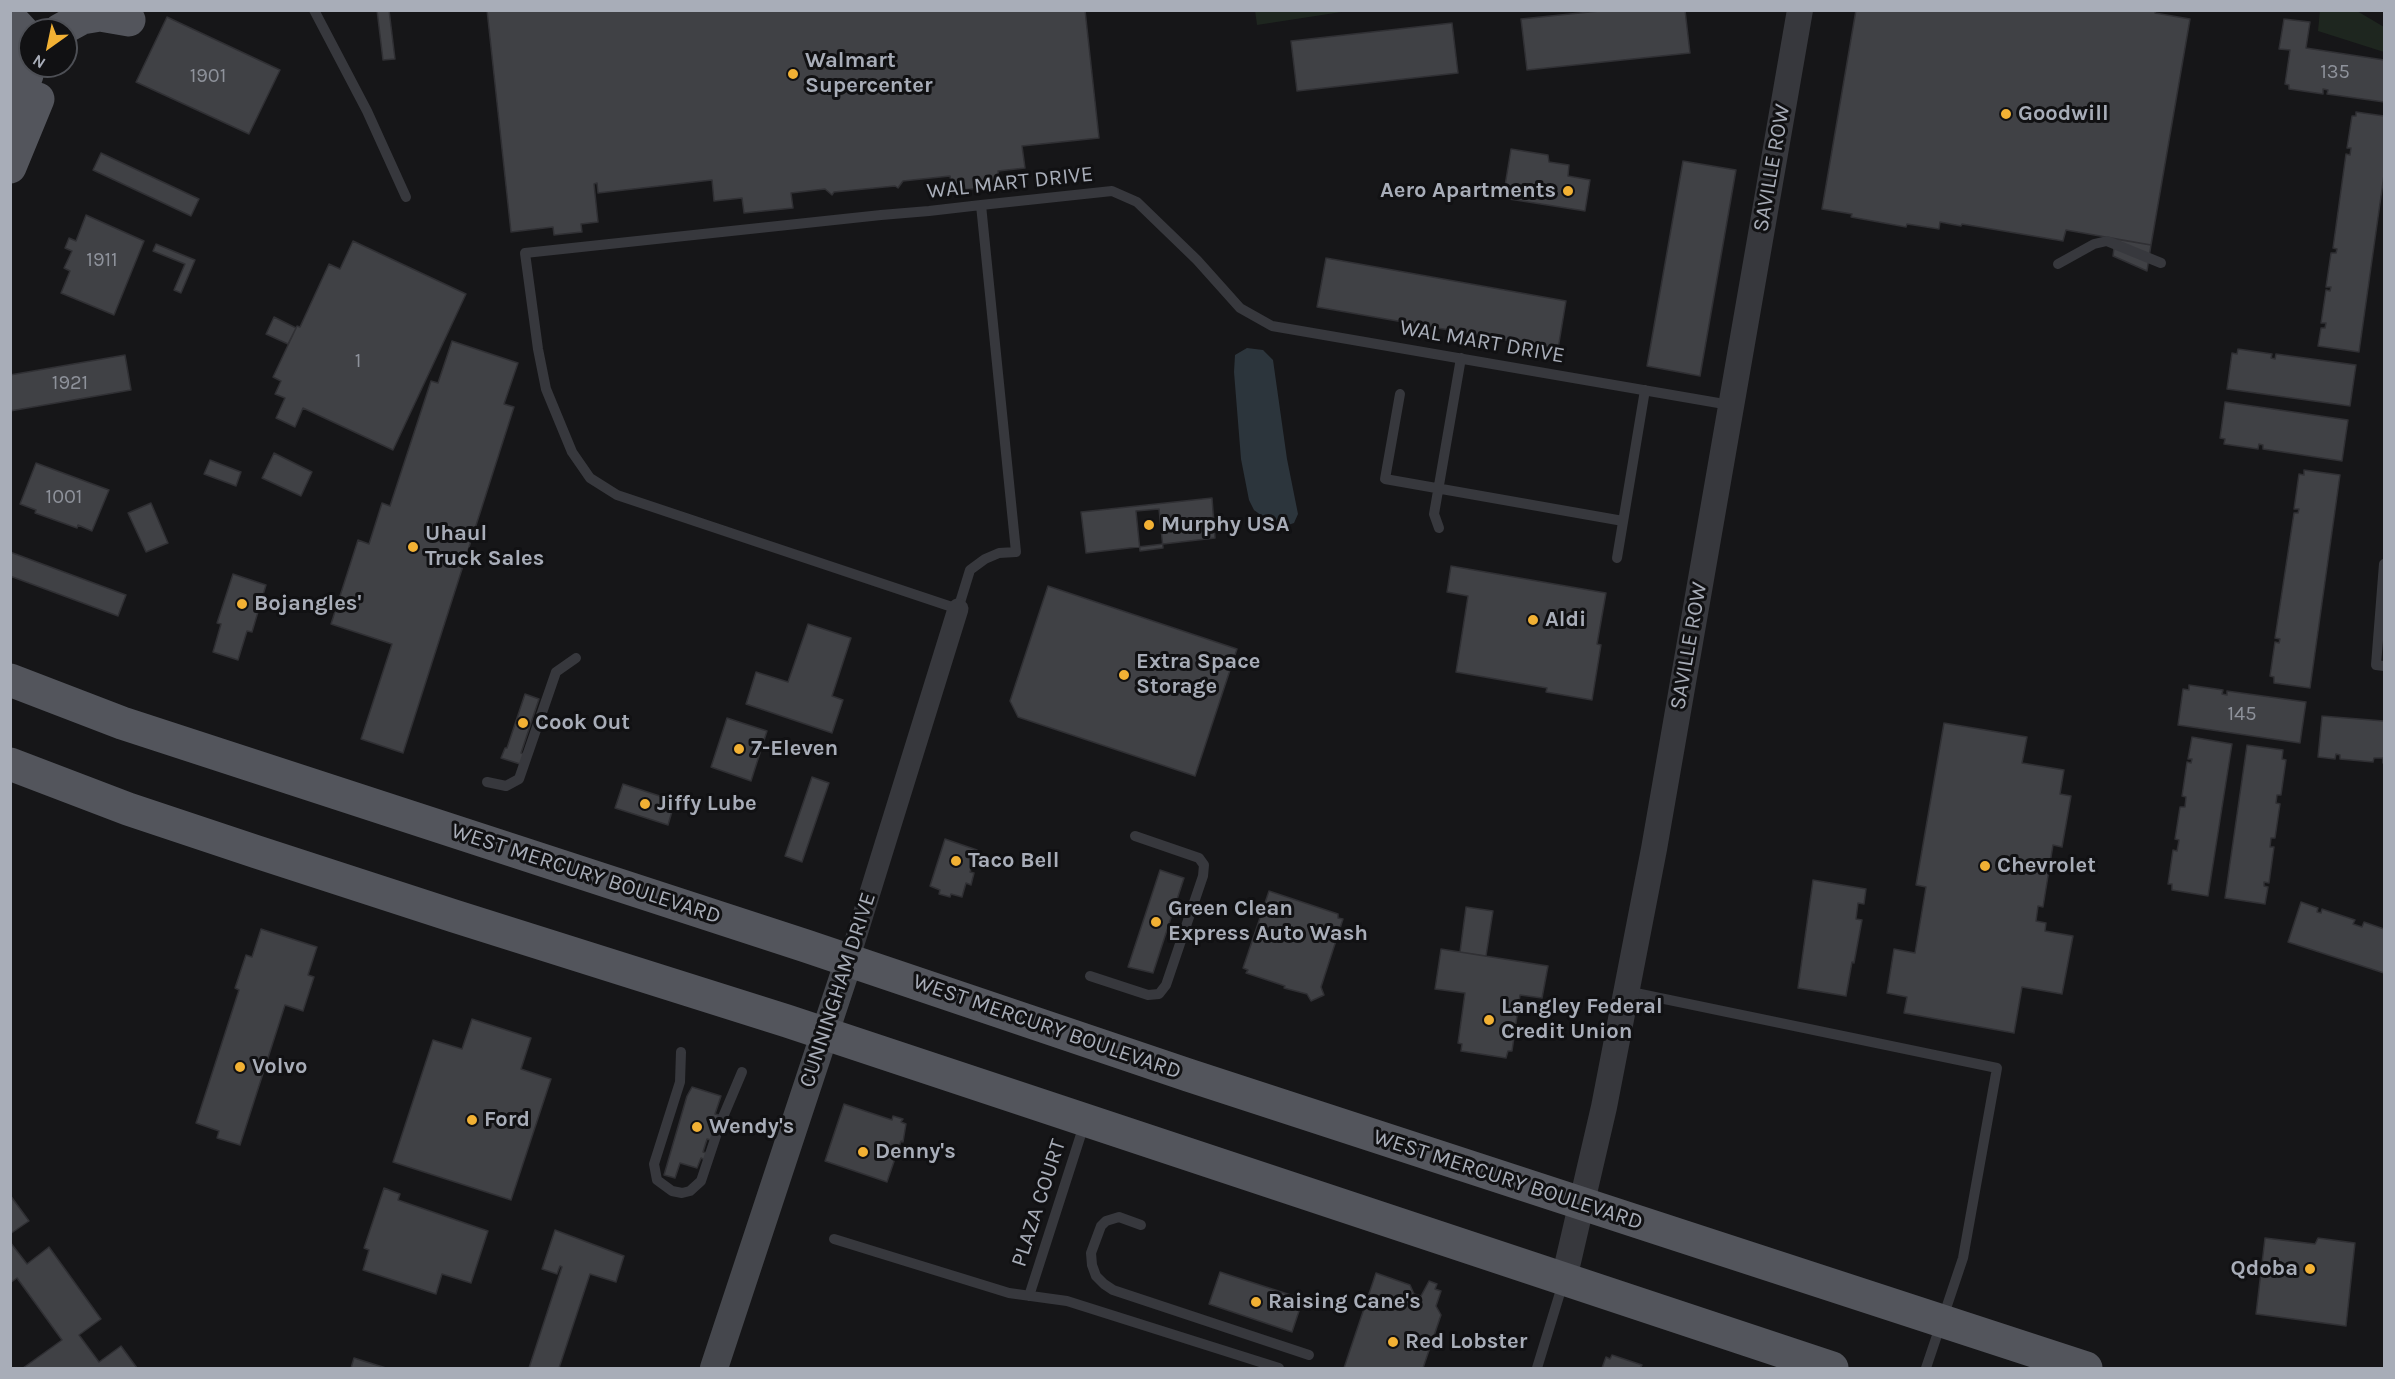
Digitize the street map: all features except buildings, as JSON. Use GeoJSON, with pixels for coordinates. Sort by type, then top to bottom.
{"type":"FeatureCollection","features":[{"type":"Feature","properties":{"kind":"main road"},"geometry":{"type":"LineString","coordinates":[[78,20],[100,15],[129,20],[112,10]]}},
{"type":"Feature","properties":{"kind":"main road"},"geometry":{"type":"LineString","coordinates":[[10,18],[23,32],[28,52],[27,75],[10,120]]}},
{"type":"Feature","properties":{"kind":"main road"},"geometry":{"type":"LineString","coordinates":[[10,167],[30,122],[44,78]]}},
{"type":"Feature","properties":{"kind":"main road","name":"WEST MERCURY BOULEVARD"},"geometry":{"type":"LineString","coordinates":[[10,680],[122,723],[849,960],[1582,1205],[2086,1368]]}},
{"type":"Feature","properties":{"kind":"main road"},"geometry":{"type":"LineString","coordinates":[[10,764],[214,837],[824,1034],[1832,1368]]}},
{"type":"Feature","properties":{"kind":"main road","name":"CUNNINGHAM DRIVE"},"geometry":{"type":"LineString","coordinates":[[714,1368],[849,960]]}},
{"type":"Feature","properties":{"kind":"street","name":"SAVILLE ROW"},"geometry":{"type":"LineString","coordinates":[[1564,1280],[1604,1107],[1655,842],[1800,10]]}},
{"type":"Feature","properties":{"kind":"street","name":"CUNNINGHAM DRIVE"},"geometry":{"type":"LineString","coordinates":[[849,960],[958,609]]}},
{"type":"Feature","properties":{"kind":"lane"},"geometry":{"type":"LineString","coordinates":[[314,10],[366,111],[406,197]]}},
{"type":"Feature","properties":{"kind":"lane","name":"WAL MART DRIVE"},"geometry":{"type":"LineString","coordinates":[[958,609],[617,495],[590,478],[572,452],[546,389],[538,349],[525,253],[1112,191],[1137,202],[1197,260],[1240,308],[1254,318],[1272,326],[1730,405]]}},
{"type":"Feature","properties":{"kind":"lane"},"geometry":{"type":"LineString","coordinates":[[958,609],[970,570],[985,559],[999,553],[1016,552],[981,205]]}},
{"type":"Feature","properties":{"kind":"lane"},"geometry":{"type":"LineString","coordinates":[[2058,264],[2094,244],[2107,241],[2161,262]]}},
{"type":"Feature","properties":{"kind":"lane"},"geometry":{"type":"LineString","coordinates":[[1439,528],[1434,514],[1461,358]]}},
{"type":"Feature","properties":{"kind":"lane"},"geometry":{"type":"LineString","coordinates":[[1617,558],[1645,390]]}},
{"type":"Feature","properties":{"kind":"lane"},"geometry":{"type":"LineString","coordinates":[[1400,394],[1385,479],[1623,521]]}},
{"type":"Feature","properties":{"kind":"lane"},"geometry":{"type":"LineString","coordinates":[[2385,564],[2376,665],[2385,666]]}},
{"type":"Feature","properties":{"kind":"lane"},"geometry":{"type":"LineString","coordinates":[[487,782],[506,786],[519,779],[556,672],[576,658]]}},
{"type":"Feature","properties":{"kind":"lane"},"geometry":{"type":"LineString","coordinates":[[1090,976],[1148,995],[1159,994],[1166,984],[1203,876],[1204,865],[1199,858],[1136,836]]}},
{"type":"Feature","properties":{"kind":"lane"},"geometry":{"type":"LineString","coordinates":[[1626,991],[1997,1068],[1963,1257],[1926,1368]]}},
{"type":"Feature","properties":{"kind":"lane"},"geometry":{"type":"LineString","coordinates":[[681,1052],[680,1082],[654,1164],[657,1180],[672,1191],[682,1193],[690,1191],[701,1182],[720,1124],[742,1072]]}},
{"type":"Feature","properties":{"kind":"lane","name":"PLAZA COURT"},"geometry":{"type":"LineString","coordinates":[[1029,1296],[1085,1121]]}},
{"type":"Feature","properties":{"kind":"lane"},"geometry":{"type":"LineString","coordinates":[[1141,1225],[1119,1217],[1106,1221],[1101,1226],[1091,1253],[1096,1276],[1104,1284],[1113,1290],[1309,1355]]}},
{"type":"Feature","properties":{"kind":"lane"},"geometry":{"type":"LineString","coordinates":[[834,1239],[985,1287],[1008,1293],[1067,1301],[1279,1368]]}},
{"type":"Feature","properties":{"kind":"lane"},"geometry":{"type":"LineString","coordinates":[[1537,1368],[1564,1280]]}},
{"type":"Feature","properties":{"kind":"shaded area"},"geometry":{"type":"Polygon","coordinates":[[[1255,10],[1348,10],[1348,11],[1257,25],[1255,10]]]}},
{"type":"Feature","properties":{"kind":"shaded area"},"geometry":{"type":"Polygon","coordinates":[[[2320,10],[2357,11],[2384,27],[2384,52],[2318,31],[2320,10]]]}},
{"type":"Feature","properties":{"kind":"shaded area"},"geometry":{"type":"Polygon","coordinates":[[[1247,348],[1263,350],[1273,360],[1287,459],[1298,514],[1294,523],[1285,526],[1269,521],[1254,510],[1249,500],[1241,459],[1234,372],[1235,355],[1247,348]]]}},
{"type":"Feature","properties":{"kind":"place","name":"Walmart Supercenter"},"geometry":{"type":"Point","coordinates":[793,74]}},
{"type":"Feature","properties":{"kind":"place","name":"Goodwill"},"geometry":{"type":"Point","coordinates":[2006,114]}},
{"type":"Feature","properties":{"kind":"place","name":"Aero Apartments"},"geometry":{"type":"Point","coordinates":[1568,191]}},
{"type":"Feature","properties":{"kind":"place","name":"Murphy USA"},"geometry":{"type":"Point","coordinates":[1149,525]}},
{"type":"Feature","properties":{"kind":"place","name":"Uhaul Truck Sales"},"geometry":{"type":"Point","coordinates":[413,547]}},
{"type":"Feature","properties":{"kind":"place","name":"Bojangles'"},"geometry":{"type":"Point","coordinates":[242,604]}},
{"type":"Feature","properties":{"kind":"place","name":"Aldi"},"geometry":{"type":"Point","coordinates":[1533,620]}},
{"type":"Feature","properties":{"kind":"place","name":"Extra Space Storage"},"geometry":{"type":"Point","coordinates":[1124,675]}},
{"type":"Feature","properties":{"kind":"place","name":"Cook Out"},"geometry":{"type":"Point","coordinates":[523,723]}},
{"type":"Feature","properties":{"kind":"place","name":"7-Eleven"},"geometry":{"type":"Point","coordinates":[739,749]}},
{"type":"Feature","properties":{"kind":"place","name":"Jiffy Lube"},"geometry":{"type":"Point","coordinates":[645,804]}},
{"type":"Feature","properties":{"kind":"place","name":"Taco Bell"},"geometry":{"type":"Point","coordinates":[956,861]}},
{"type":"Feature","properties":{"kind":"place","name":"Chevrolet"},"geometry":{"type":"Point","coordinates":[1985,866]}},
{"type":"Feature","properties":{"kind":"place","name":"Green Clean Express Auto Wash"},"geometry":{"type":"Point","coordinates":[1156,922]}},
{"type":"Feature","properties":{"kind":"place","name":"Langley Federal Credit Union"},"geometry":{"type":"Point","coordinates":[1489,1020]}},
{"type":"Feature","properties":{"kind":"place","name":"Volvo"},"geometry":{"type":"Point","coordinates":[240,1067]}},
{"type":"Feature","properties":{"kind":"place","name":"Ford"},"geometry":{"type":"Point","coordinates":[472,1120]}},
{"type":"Feature","properties":{"kind":"place","name":"Wendy's"},"geometry":{"type":"Point","coordinates":[697,1127]}},
{"type":"Feature","properties":{"kind":"place","name":"Denny's"},"geometry":{"type":"Point","coordinates":[863,1152]}},
{"type":"Feature","properties":{"kind":"place","name":"Qdoba"},"geometry":{"type":"Point","coordinates":[2310,1269]}},
{"type":"Feature","properties":{"kind":"place","name":"Raising Cane's"},"geometry":{"type":"Point","coordinates":[1256,1302]}},
{"type":"Feature","properties":{"kind":"place","name":"Red Lobster"},"geometry":{"type":"Point","coordinates":[1393,1342]}}]}
